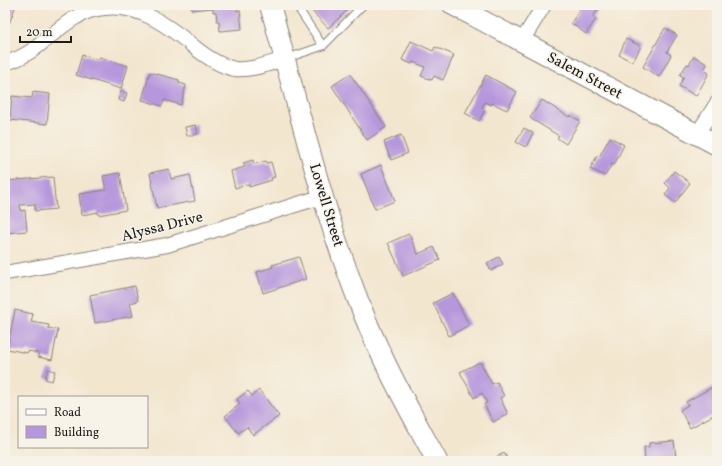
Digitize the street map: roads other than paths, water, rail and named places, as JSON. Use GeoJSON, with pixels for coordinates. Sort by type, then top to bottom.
{"type":"FeatureCollection","features":[{"type":"Feature","properties":{"kind":"main road","name":"Lowell Street"},"geometry":{"type":"LineString","coordinates":[[270,5],[345,265],[364,315],[384,360],[437,461]]}},
{"type":"Feature","properties":{"kind":"main road","name":"Salem Street"},"geometry":{"type":"LineString","coordinates":[[453,5],[717,145]]}},
{"type":"Feature","properties":{"kind":"street"},"geometry":{"type":"LineString","coordinates":[[522,41],[544,5]]}},
{"type":"Feature","properties":{"kind":"street"},"geometry":{"type":"LineString","coordinates":[[5,63],[23,58],[31,53],[73,18],[86,12],[104,8],[123,8],[153,18],[206,56],[227,67],[235,69],[251,68],[285,59]]}},
{"type":"Feature","properties":{"kind":"street"},"geometry":{"type":"LineString","coordinates":[[697,134],[717,103]]}},
{"type":"Feature","properties":{"kind":"street","name":"Alyssa Drive"},"geometry":{"type":"LineString","coordinates":[[5,273],[167,245],[324,196]]}},
{"type":"Feature","properties":{"kind":"lane"},"geometry":{"type":"LineString","coordinates":[[296,5],[322,46]]}},
{"type":"Feature","properties":{"kind":"lane"},"geometry":{"type":"LineString","coordinates":[[285,59],[322,46],[363,5]]}}]}
